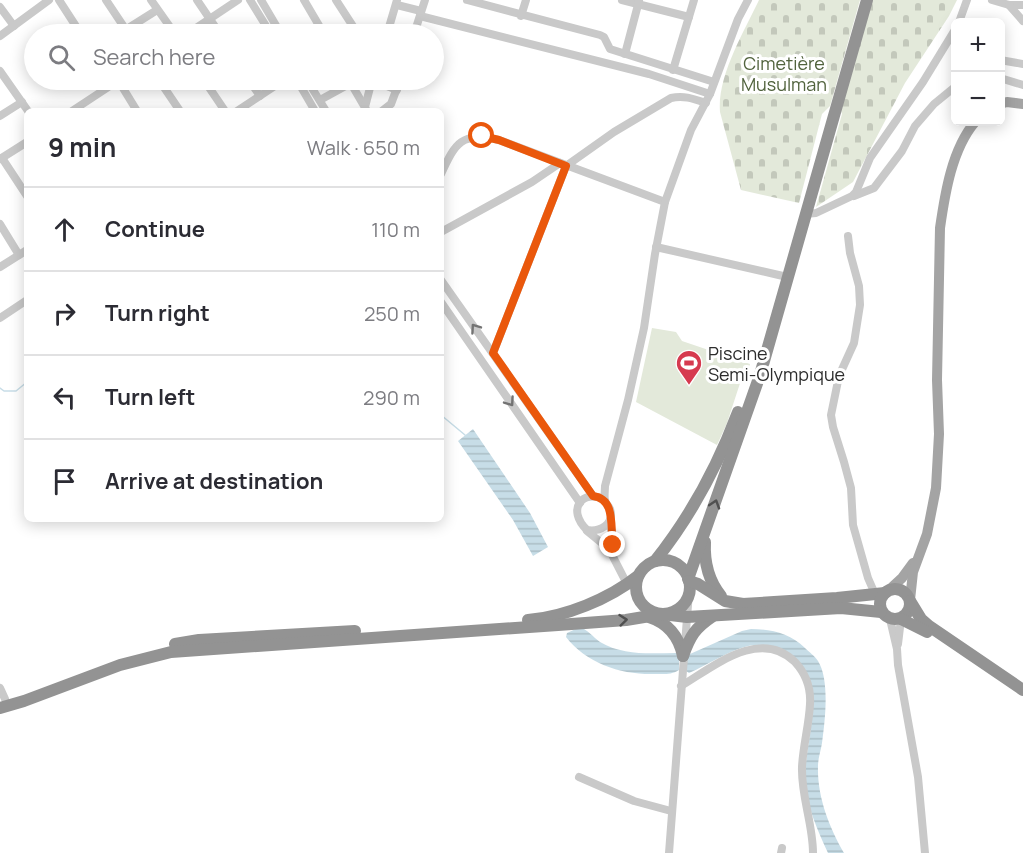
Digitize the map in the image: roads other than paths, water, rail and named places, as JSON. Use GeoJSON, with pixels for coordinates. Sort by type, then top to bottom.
{"type":"FeatureCollection","features":[{"type":"Feature","properties":{"kind":"highway"},"geometry":{"type":"LineString","coordinates":[[558,621],[627,584],[655,561],[694,505],[728,438],[754,371],[862,0]]}},
{"type":"Feature","properties":{"kind":"highway"},"geometry":{"type":"LineString","coordinates":[[1,699],[109,661],[165,645],[199,640],[541,619],[584,622],[648,617],[674,612],[680,608],[687,598],[689,584],[760,375],[867,0]]}},
{"type":"Feature","properties":{"kind":"highway"},"geometry":{"type":"LineString","coordinates":[[707,530],[704,552],[708,573],[718,593],[725,601]]}},
{"type":"Feature","properties":{"kind":"highway"},"geometry":{"type":"LineString","coordinates":[[655,561],[671,562],[685,571],[689,584],[725,601],[748,604],[899,590],[904,592],[921,619],[929,626],[1023,690]]}},
{"type":"Feature","properties":{"kind":"highway"},"geometry":{"type":"LineString","coordinates":[[638,576],[636,591],[642,605],[648,610],[662,614],[687,617],[841,608],[891,617],[941,640],[1023,698]]}},
{"type":"Feature","properties":{"kind":"highway"},"geometry":{"type":"LineString","coordinates":[[883,592],[880,602],[891,617]]}},
{"type":"Feature","properties":{"kind":"highway"},"geometry":{"type":"LineString","coordinates":[[891,617],[909,612],[910,600]]}},
{"type":"Feature","properties":{"kind":"highway"},"geometry":{"type":"LineString","coordinates":[[683,656],[690,637],[696,629],[715,615]]}},
{"type":"Feature","properties":{"kind":"highway"},"geometry":{"type":"LineString","coordinates":[[648,617],[661,622],[672,631],[683,656]]}},
{"type":"Feature","properties":{"kind":"main road"},"geometry":{"type":"LineString","coordinates":[[1005,103],[1023,104]]}},
{"type":"Feature","properties":{"kind":"main road"},"geometry":{"type":"LineString","coordinates":[[910,600],[910,585],[917,558],[927,534],[936,488],[939,434],[938,264],[941,217],[959,150],[973,126]]}},
{"type":"Feature","properties":{"kind":"main road"},"geometry":{"type":"LineString","coordinates":[[883,592],[902,579],[917,558]]}},
{"type":"Feature","properties":{"kind":"street"},"geometry":{"type":"LineString","coordinates":[[0,36],[49,0]]}},
{"type":"Feature","properties":{"kind":"street"},"geometry":{"type":"LineString","coordinates":[[59,0],[75,24]]}},
{"type":"Feature","properties":{"kind":"street"},"geometry":{"type":"LineString","coordinates":[[106,0],[118,24]]}},
{"type":"Feature","properties":{"kind":"street"},"geometry":{"type":"LineString","coordinates":[[151,0],[168,24]]}},
{"type":"Feature","properties":{"kind":"street"},"geometry":{"type":"LineString","coordinates":[[196,0],[213,24]]}},
{"type":"Feature","properties":{"kind":"street"},"geometry":{"type":"LineString","coordinates":[[202,24],[238,0]]}},
{"type":"Feature","properties":{"kind":"street"},"geometry":{"type":"LineString","coordinates":[[250,0],[265,24]]}},
{"type":"Feature","properties":{"kind":"street"},"geometry":{"type":"LineString","coordinates":[[261,0],[275,24]]}},
{"type":"Feature","properties":{"kind":"street"},"geometry":{"type":"LineString","coordinates":[[304,0],[318,24]]}},
{"type":"Feature","properties":{"kind":"street"},"geometry":{"type":"LineString","coordinates":[[336,0],[352,24]]}},
{"type":"Feature","properties":{"kind":"street"},"geometry":{"type":"LineString","coordinates":[[417,24],[425,0]]}},
{"type":"Feature","properties":{"kind":"street"},"geometry":{"type":"LineString","coordinates":[[467,0],[600,35],[610,49],[714,82]]}},
{"type":"Feature","properties":{"kind":"street"},"geometry":{"type":"LineString","coordinates":[[521,16],[526,0]]}},
{"type":"Feature","properties":{"kind":"street"},"geometry":{"type":"LineString","coordinates":[[622,0],[639,2],[689,17]]}},
{"type":"Feature","properties":{"kind":"street"},"geometry":{"type":"LineString","coordinates":[[674,70],[694,0]]}},
{"type":"Feature","properties":{"kind":"street"},"geometry":{"type":"LineString","coordinates":[[615,557],[610,507],[605,500],[605,486],[644,328],[665,202],[691,130],[710,94],[738,19],[748,0]]}},
{"type":"Feature","properties":{"kind":"street"},"geometry":{"type":"LineString","coordinates":[[960,18],[968,0]]}},
{"type":"Feature","properties":{"kind":"street"},"geometry":{"type":"LineString","coordinates":[[992,0],[1009,5],[1023,5]]}},
{"type":"Feature","properties":{"kind":"street"},"geometry":{"type":"LineString","coordinates":[[390,24],[397,2],[420,14],[628,69],[710,94]]}},
{"type":"Feature","properties":{"kind":"street"},"geometry":{"type":"LineString","coordinates":[[625,54],[639,2]]}},
{"type":"Feature","properties":{"kind":"street"},"geometry":{"type":"LineString","coordinates":[[1009,5],[1023,21]]}},
{"type":"Feature","properties":{"kind":"street"},"geometry":{"type":"LineString","coordinates":[[0,7],[14,26]]}},
{"type":"Feature","properties":{"kind":"street"},"geometry":{"type":"LineString","coordinates":[[135,24],[157,10]]}},
{"type":"Feature","properties":{"kind":"street"},"geometry":{"type":"LineString","coordinates":[[852,196],[870,158],[923,82],[951,36]]}},
{"type":"Feature","properties":{"kind":"street"},"geometry":{"type":"LineString","coordinates":[[1005,61],[1023,64]]}},
{"type":"Feature","properties":{"kind":"street"},"geometry":{"type":"LineString","coordinates":[[0,71],[26,108]]}},
{"type":"Feature","properties":{"kind":"street"},"geometry":{"type":"LineString","coordinates":[[1005,80],[1023,85]]}},
{"type":"Feature","properties":{"kind":"street"},"geometry":{"type":"LineString","coordinates":[[76,108],[102,90]]}},
{"type":"Feature","properties":{"kind":"street"},"geometry":{"type":"LineString","coordinates":[[122,90],[135,108]]}},
{"type":"Feature","properties":{"kind":"street"},"geometry":{"type":"LineString","coordinates":[[166,90],[178,108]]}},
{"type":"Feature","properties":{"kind":"street"},"geometry":{"type":"LineString","coordinates":[[211,90],[223,108]]}},
{"type":"Feature","properties":{"kind":"street"},"geometry":{"type":"LineString","coordinates":[[256,90],[260,96]]}},
{"type":"Feature","properties":{"kind":"street"},"geometry":{"type":"LineString","coordinates":[[242,108],[269,90]]}},
{"type":"Feature","properties":{"kind":"street"},"geometry":{"type":"LineString","coordinates":[[302,90],[311,108]]}},
{"type":"Feature","properties":{"kind":"street"},"geometry":{"type":"LineString","coordinates":[[314,90],[324,108]]}},
{"type":"Feature","properties":{"kind":"street"},"geometry":{"type":"LineString","coordinates":[[320,100],[340,90]]}},
{"type":"Feature","properties":{"kind":"street"},"geometry":{"type":"LineString","coordinates":[[355,90],[365,108]]}},
{"type":"Feature","properties":{"kind":"street"},"geometry":{"type":"LineString","coordinates":[[366,108],[370,90]]}},
{"type":"Feature","properties":{"kind":"street"},"geometry":{"type":"LineString","coordinates":[[386,108],[392,104],[397,90]]}},
{"type":"Feature","properties":{"kind":"street"},"geometry":{"type":"LineString","coordinates":[[805,214],[816,213],[874,188],[902,151],[915,126],[934,104],[951,90]]}},
{"type":"Feature","properties":{"kind":"street"},"geometry":{"type":"LineString","coordinates":[[444,230],[563,165],[671,98],[690,97],[706,103]]}},
{"type":"Feature","properties":{"kind":"street"},"geometry":{"type":"LineString","coordinates":[[0,116],[22,102]]}},
{"type":"Feature","properties":{"kind":"street"},"geometry":{"type":"LineString","coordinates":[[85,102],[89,108]]}},
{"type":"Feature","properties":{"kind":"street"},"geometry":{"type":"LineString","coordinates":[[444,167],[450,153],[458,143],[482,136],[499,140],[665,202]]}},
{"type":"Feature","properties":{"kind":"street"},"geometry":{"type":"LineString","coordinates":[[24,144],[1,159],[24,192]]}},
{"type":"Feature","properties":{"kind":"street"},"geometry":{"type":"LineString","coordinates":[[493,353],[563,165]]}},
{"type":"Feature","properties":{"kind":"street"},"geometry":{"type":"LineString","coordinates":[[0,224],[19,255]]}},
{"type":"Feature","properties":{"kind":"street"},"geometry":{"type":"LineString","coordinates":[[848,236],[850,254],[859,286],[860,305],[854,343],[839,376],[831,415],[832,427],[851,488],[853,525],[868,578],[883,592]]}},
{"type":"Feature","properties":{"kind":"street"},"geometry":{"type":"LineString","coordinates":[[656,247],[783,276]]}},
{"type":"Feature","properties":{"kind":"street"},"geometry":{"type":"LineString","coordinates":[[0,267],[24,252]]}},
{"type":"Feature","properties":{"kind":"street"},"geometry":{"type":"LineString","coordinates":[[444,284],[593,496],[605,500]]}},
{"type":"Feature","properties":{"kind":"street"},"geometry":{"type":"LineString","coordinates":[[0,318],[24,302]]}},
{"type":"Feature","properties":{"kind":"street"},"geometry":{"type":"LineString","coordinates":[[444,306],[580,503]]}},
{"type":"Feature","properties":{"kind":"street"},"geometry":{"type":"LineString","coordinates":[[593,496],[580,503],[576,512],[577,518],[587,530],[603,542],[615,557],[627,584]]}},
{"type":"Feature","properties":{"kind":"street"},"geometry":{"type":"LineString","coordinates":[[587,530],[598,531],[610,520]]}},
{"type":"Feature","properties":{"kind":"street"},"geometry":{"type":"LineString","coordinates":[[669,853],[689,584]]}},
{"type":"Feature","properties":{"kind":"street"},"geometry":{"type":"LineString","coordinates":[[891,617],[918,777],[925,853]]}},
{"type":"Feature","properties":{"kind":"street"},"geometry":{"type":"LineString","coordinates":[[681,686],[725,660],[750,649],[775,650],[793,660],[800,668],[806,676],[810,703],[802,778],[813,853]]}},
{"type":"Feature","properties":{"kind":"street"},"geometry":{"type":"LineString","coordinates":[[579,777],[634,801],[671,811]]}},
{"type":"Feature","properties":{"kind":"water"},"geometry":{"type":"Polygon","coordinates":[[[473,429],[530,513],[548,547],[533,556],[513,520],[458,441],[473,429]]]}},
{"type":"Feature","properties":{"kind":"water"},"geometry":{"type":"Polygon","coordinates":[[[580,627],[600,642],[618,650],[637,653],[676,653],[679,656],[679,670],[667,674],[643,674],[606,666],[584,654],[566,637],[567,633],[580,627]]]}},
{"type":"Feature","properties":{"kind":"water"},"geometry":{"type":"Polygon","coordinates":[[[751,629],[787,635],[815,657],[822,669],[826,701],[818,777],[829,822],[844,853],[828,853],[808,801],[805,783],[813,708],[812,691],[807,675],[796,662],[779,652],[752,646],[733,651],[689,673],[686,671],[687,657],[690,654],[751,629]]]}},
{"type":"Feature","properties":{"kind":"waterway"},"geometry":{"type":"LineString","coordinates":[[0,388],[4,391],[16,391],[24,384]]}},
{"type":"Feature","properties":{"kind":"waterway"},"geometry":{"type":"LineString","coordinates":[[444,418],[465,435]]}},
{"type":"Feature","properties":{"kind":"place","name":"Piscine Semi-Olympique"},"geometry":{"type":"Point","coordinates":[689,386]}},
{"type":"Feature","properties":{"kind":"park label","name":"Cimetière Musulman"},"geometry":{"type":"Point","coordinates":[784,73]}}]}
